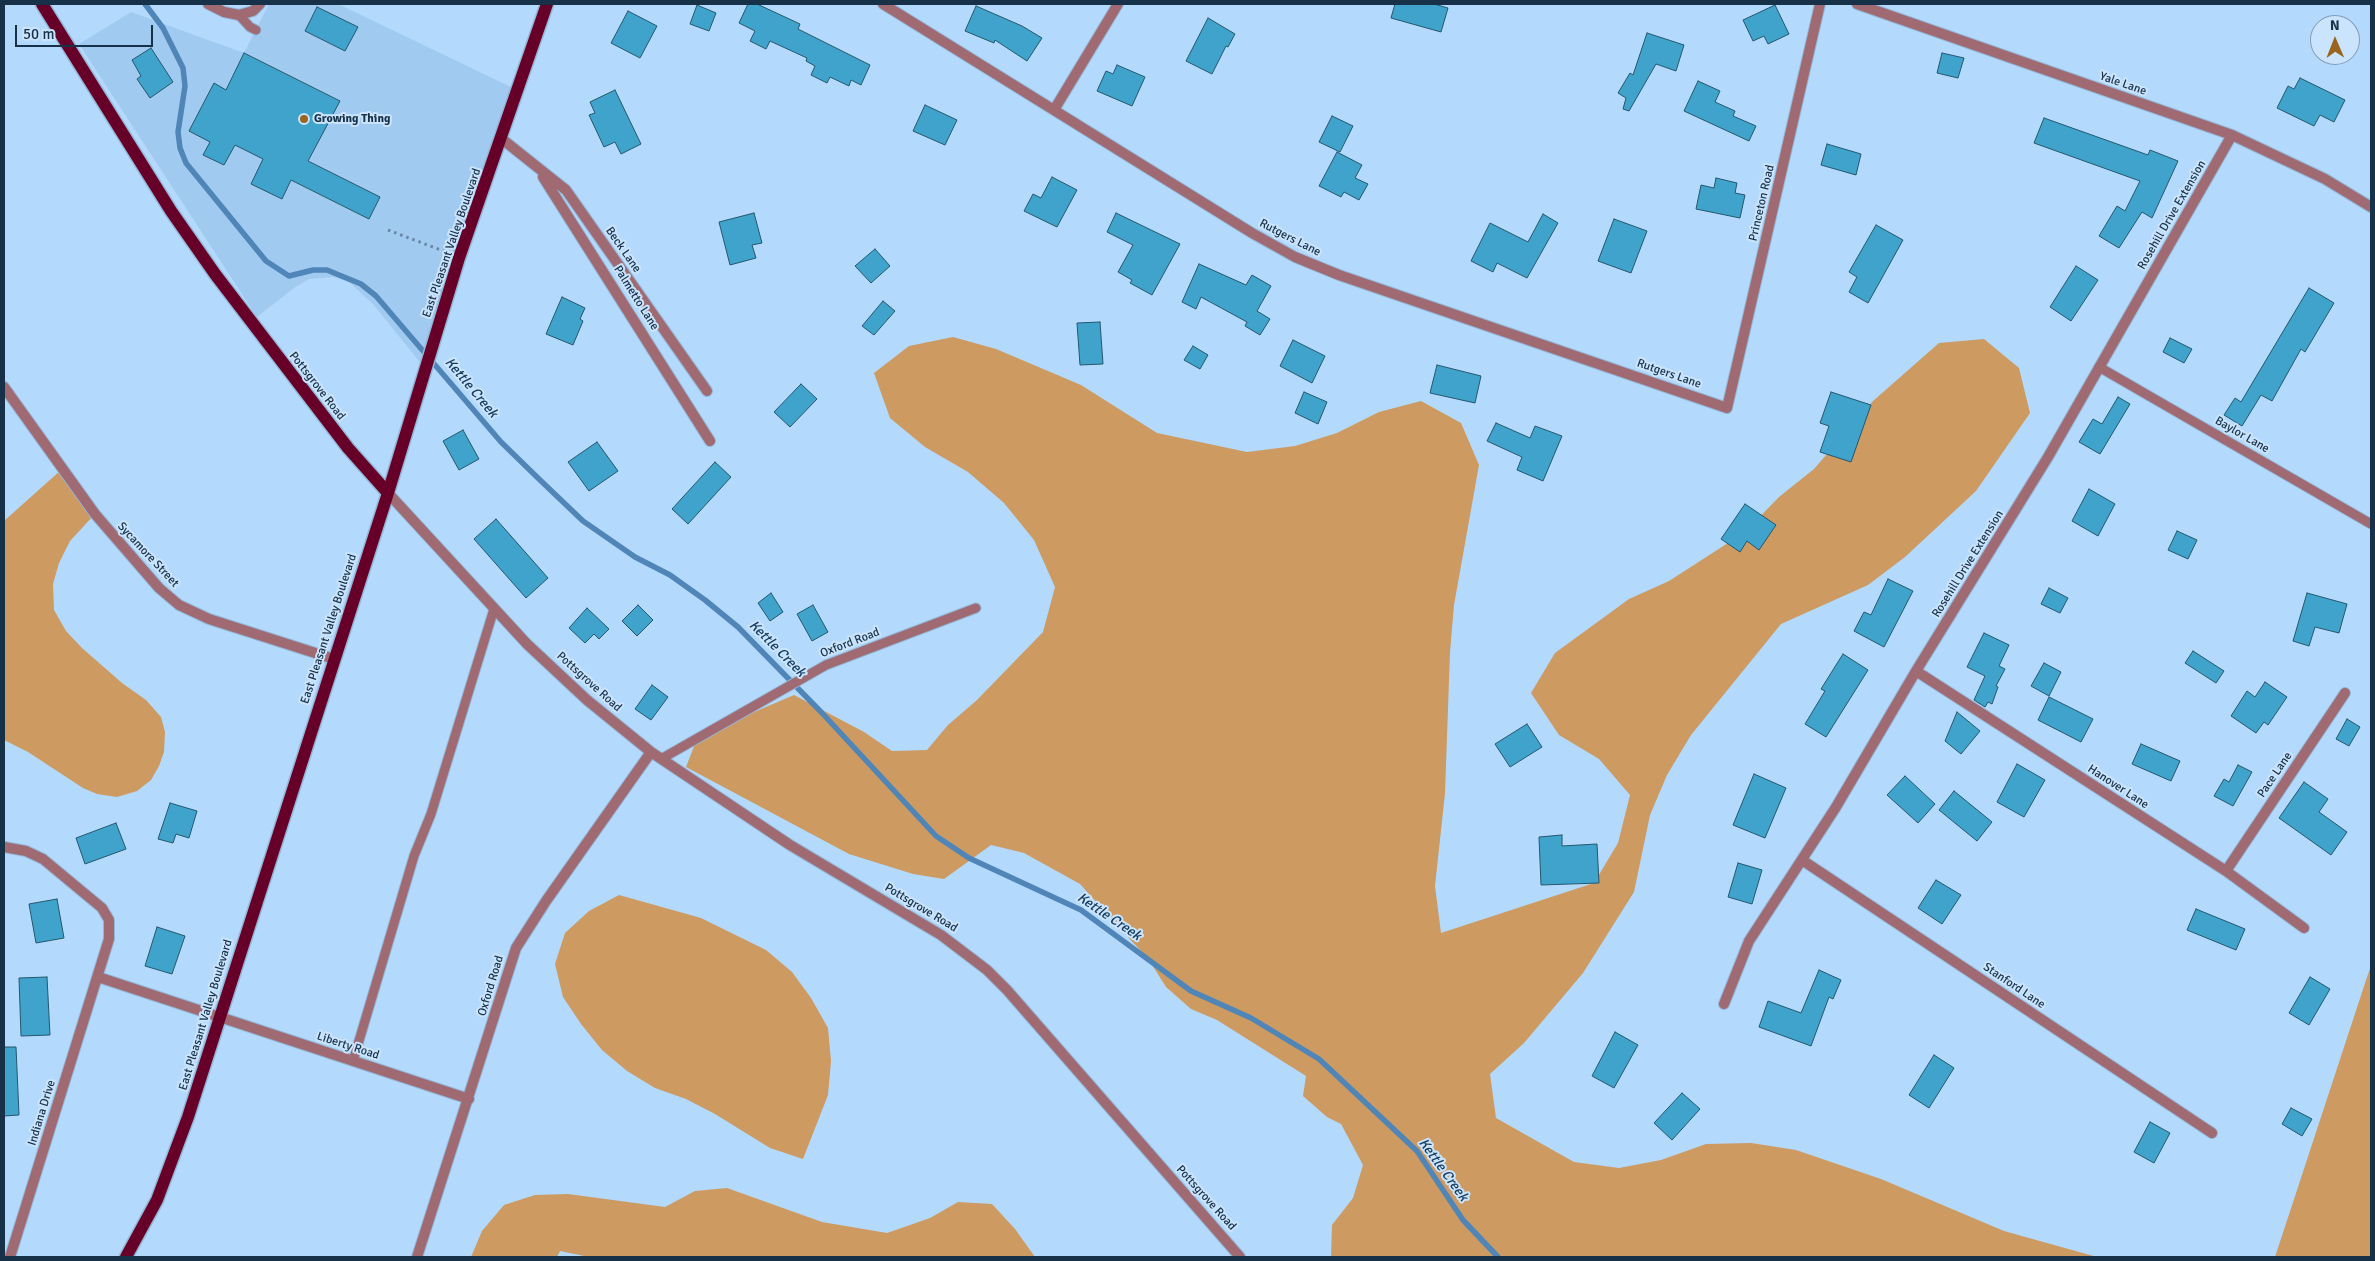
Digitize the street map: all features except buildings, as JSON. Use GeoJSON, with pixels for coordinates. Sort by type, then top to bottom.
{"type":"FeatureCollection","features":[{"type":"Feature","properties":{"kind":"main road","name":"Pottsgrove Road"},"geometry":{"type":"LineString","coordinates":[[42,4],[172,211],[215,274],[348,448],[388,493]]}},
{"type":"Feature","properties":{"kind":"main road","name":"East Pleasant Valley Boulevard"},"geometry":{"type":"LineString","coordinates":[[126,1257],[140,1234],[171,1166],[388,493],[459,258],[502,139],[547,4]]}},
{"type":"Feature","properties":{"kind":"street"},"geometry":{"type":"LineString","coordinates":[[208,4],[224,12],[240,15],[253,11],[260,4]]}},
{"type":"Feature","properties":{"kind":"street","name":"Rutgers Lane"},"geometry":{"type":"LineString","coordinates":[[883,4],[1252,233],[1295,257],[1727,408]]}},
{"type":"Feature","properties":{"kind":"street"},"geometry":{"type":"LineString","coordinates":[[1054,110],[1118,4]]}},
{"type":"Feature","properties":{"kind":"street","name":"Princeton Road"},"geometry":{"type":"LineString","coordinates":[[1727,408],[1820,4]]}},
{"type":"Feature","properties":{"kind":"street","name":"Yale Lane"},"geometry":{"type":"LineString","coordinates":[[1857,4],[2232,135],[2325,179],[2371,207]]}},
{"type":"Feature","properties":{"kind":"street","name":"Rosehill Drive Extension"},"geometry":{"type":"LineString","coordinates":[[1724,1004],[1749,941],[1836,807],[1916,671],[2048,457],[2232,135]]}},
{"type":"Feature","properties":{"kind":"street","name":"Beck Lane"},"geometry":{"type":"LineString","coordinates":[[502,139],[538,170],[566,190],[707,391]]}},
{"type":"Feature","properties":{"kind":"street","name":"Palmetto Lane"},"geometry":{"type":"LineString","coordinates":[[538,170],[554,192],[710,441]]}},
{"type":"Feature","properties":{"kind":"street","name":"Sycamore Street"},"geometry":{"type":"LineString","coordinates":[[4,388],[95,514],[158,588],[179,605],[209,619],[334,659]]}},
{"type":"Feature","properties":{"kind":"street","name":"Pottsgrove Road"},"geometry":{"type":"LineString","coordinates":[[388,493],[494,609],[555,671],[651,752],[790,845],[941,936],[980,964],[1007,990],[1240,1257]]}},
{"type":"Feature","properties":{"kind":"street","name":"Hanover Lane"},"geometry":{"type":"LineString","coordinates":[[1916,671],[2226,871],[2304,928]]}},
{"type":"Feature","properties":{"kind":"street","name":"Pace Lane"},"geometry":{"type":"LineString","coordinates":[[2226,871],[2346,693]]}},
{"type":"Feature","properties":{"kind":"street","name":"Oxford Road"},"geometry":{"type":"LineString","coordinates":[[417,1257],[516,948],[546,901],[651,752]]}},
{"type":"Feature","properties":{"kind":"street","name":"Indiana Drive"},"geometry":{"type":"LineString","coordinates":[[4,847],[26,852],[43,859],[102,908],[108,920],[109,939],[10,1257]]}},
{"type":"Feature","properties":{"kind":"street","name":"Stanford Lane"},"geometry":{"type":"LineString","coordinates":[[1802,860],[2212,1133]]}},
{"type":"Feature","properties":{"kind":"street"},"geometry":{"type":"LineString","coordinates":[[98,977],[220,1017]]}},
{"type":"Feature","properties":{"kind":"street","name":"Liberty Road"},"geometry":{"type":"LineString","coordinates":[[220,1017],[469,1099]]}},
{"type":"Feature","properties":{"kind":"lane"},"geometry":{"type":"LineString","coordinates":[[240,15],[250,27],[256,30]]}},
{"type":"Feature","properties":{"kind":"lane","name":"Baylor Lane"},"geometry":{"type":"LineString","coordinates":[[2099,367],[2371,524]]}},
{"type":"Feature","properties":{"kind":"lane","name":"Oxford Road"},"geometry":{"type":"LineString","coordinates":[[661,759],[826,665],[976,608]]}},
{"type":"Feature","properties":{"kind":"lane"},"geometry":{"type":"LineString","coordinates":[[353,1061],[414,856],[431,814],[494,609]]}},
{"type":"Feature","properties":{"kind":"path"},"geometry":{"type":"LineString","coordinates":[[388,230],[459,258]]}},
{"type":"Feature","properties":{"kind":"shaded area"},"geometry":{"type":"Polygon","coordinates":[[[269,4],[338,4],[513,88],[423,366],[373,304],[349,282],[333,277],[309,279],[294,288],[257,317],[79,44],[131,12],[244,53],[269,4]]]}},
{"type":"Feature","properties":{"kind":"shaded area"},"geometry":{"type":"Polygon","coordinates":[[[953,337],[996,349],[1081,385],[1157,433],[1247,452],[1295,446],[1337,433],[1379,412],[1421,401],[1461,423],[1479,465],[1454,605],[1450,652],[1445,793],[1435,886],[1441,933],[1594,883],[1618,843],[1630,795],[1599,759],[1559,735],[1531,693],[1555,653],[1629,599],[1669,581],[1745,532],[1779,497],[1814,469],[1873,401],[1939,343],[1984,339],[2019,368],[2030,413],[1976,491],[1905,557],[1868,585],[1781,624],[1691,735],[1667,775],[1650,815],[1634,892],[1583,973],[1524,1043],[1490,1074],[1496,1118],[1574,1162],[1619,1168],[1661,1160],[1706,1144],[1751,1143],[1796,1150],[1881,1179],[2004,1231],[2097,1257],[1331,1257],[1332,1225],[1353,1198],[1363,1165],[1341,1124],[1327,1117],[1303,1096],[1306,1076],[1217,1020],[1191,1009],[1166,987],[1149,960],[1080,884],[1024,853],[991,845],[944,879],[913,874],[849,854],[686,767],[698,736],[794,695],[864,732],[892,751],[927,750],[948,725],[977,700],[1043,632],[1055,587],[1034,540],[1004,503],[968,472],[925,447],[890,418],[874,373],[909,346],[953,337]]]}},
{"type":"Feature","properties":{"kind":"shaded area"},"geometry":{"type":"Polygon","coordinates":[[[61,470],[95,514],[70,541],[59,563],[53,584],[54,610],[66,631],[82,648],[122,683],[146,700],[161,717],[165,732],[164,752],[151,780],[137,791],[117,797],[97,794],[83,788],[28,752],[4,740],[4,521],[61,470]]]}},
{"type":"Feature","properties":{"kind":"shaded area"},"geometry":{"type":"Polygon","coordinates":[[[619,895],[701,918],[766,950],[792,972],[811,998],[828,1028],[831,1061],[828,1095],[803,1159],[770,1148],[715,1114],[686,1099],[655,1088],[627,1071],[602,1050],[581,1024],[563,997],[555,964],[565,933],[589,911],[619,895]]]}},
{"type":"Feature","properties":{"kind":"shaded area"},"geometry":{"type":"Polygon","coordinates":[[[2371,965],[2371,1257],[2275,1257],[2371,965]]]}},
{"type":"Feature","properties":{"kind":"shaded area"},"geometry":{"type":"Polygon","coordinates":[[[727,1188],[822,1222],[887,1233],[930,1218],[958,1202],[992,1204],[1015,1229],[1035,1257],[589,1257],[560,1251],[557,1257],[471,1257],[482,1231],[504,1205],[535,1195],[568,1194],[665,1207],[695,1191],[727,1188]]]}},
{"type":"Feature","properties":{"kind":"waterway","name":"Kettle Creek"},"geometry":{"type":"LineString","coordinates":[[145,4],[163,28],[183,68],[185,86],[178,132],[180,148],[186,163],[266,261],[289,276],[313,270],[327,270],[361,284],[376,296],[501,442],[540,480],[583,521],[635,557],[670,575],[738,627],[822,713],[936,836],[969,858],[1081,910],[1191,991],[1251,1018],[1319,1059],[1417,1151],[1463,1220],[1498,1257]]}},
{"type":"Feature","properties":{"kind":"place","name":"Growing Thing"},"geometry":{"type":"Point","coordinates":[304,119]}}]}
